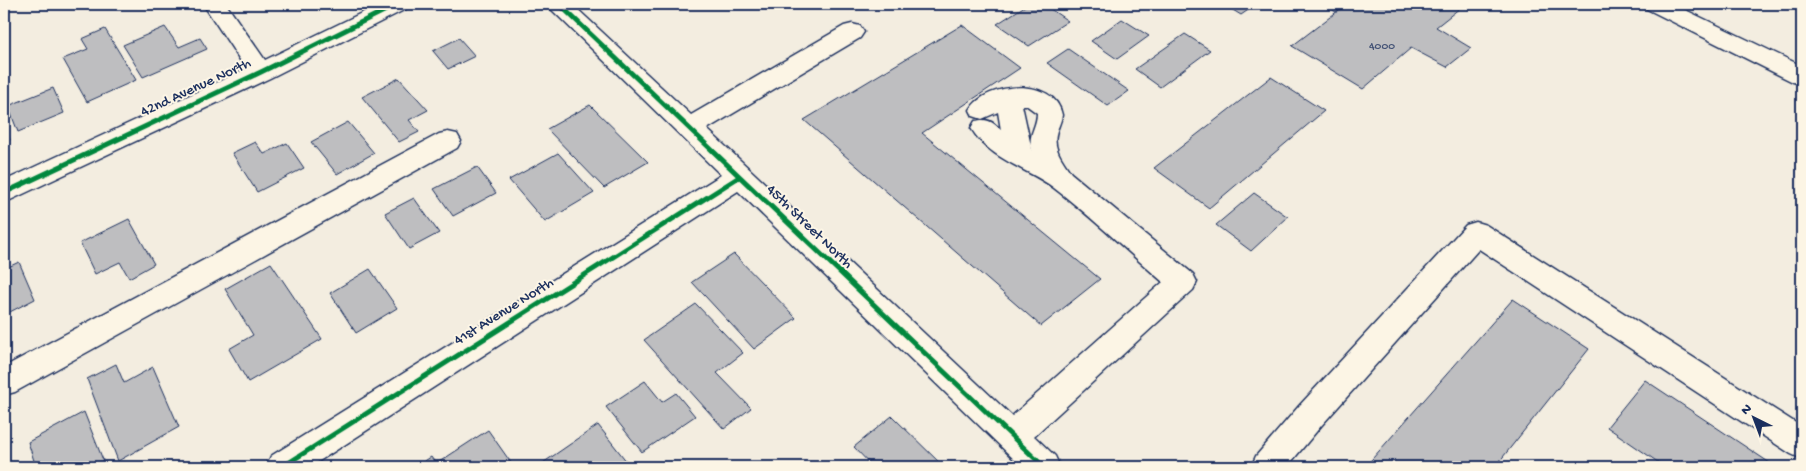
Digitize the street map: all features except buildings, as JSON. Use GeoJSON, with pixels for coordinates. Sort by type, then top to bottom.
{"type":"FeatureCollection","features":[{"type":"Feature","properties":{"kind":"street"},"geometry":{"type":"LineString","coordinates":[[214,4],[261,72]]}},
{"type":"Feature","properties":{"kind":"street","name":"42nd Avenue North"},"geometry":{"type":"LineString","coordinates":[[4,193],[261,72],[398,4]]}},
{"type":"Feature","properties":{"kind":"street","name":"45th Street North"},"geometry":{"type":"LineString","coordinates":[[559,4],[1044,467]]}},
{"type":"Feature","properties":{"kind":"street"},"geometry":{"type":"LineString","coordinates":[[1655,4],[1800,72]]}},
{"type":"Feature","properties":{"kind":"street"},"geometry":{"type":"LineString","coordinates":[[689,128],[852,32]]}},
{"type":"Feature","properties":{"kind":"street"},"geometry":{"type":"LineString","coordinates":[[1013,96],[1009,107],[1019,155]]}},
{"type":"Feature","properties":{"kind":"street"},"geometry":{"type":"LineString","coordinates":[[1011,437],[1183,282],[1062,180],[993,139],[983,119],[993,102],[1013,96],[1027,96],[1037,99],[1048,110],[1050,118],[1042,137],[1046,157],[1062,180]]}},
{"type":"Feature","properties":{"kind":"street"},"geometry":{"type":"LineString","coordinates":[[4,382],[448,141]]}},
{"type":"Feature","properties":{"kind":"street","name":"41st Avenue North"},"geometry":{"type":"LineString","coordinates":[[282,467],[739,177]]}},
{"type":"Feature","properties":{"kind":"street"},"geometry":{"type":"LineString","coordinates":[[1267,467],[1310,416],[1476,234],[1802,444]]}},
{"type":"Feature","properties":{"kind":"cycle path"},"geometry":{"type":"LineString","coordinates":[[4,193],[261,72],[398,4]]}},
{"type":"Feature","properties":{"kind":"cycle path"},"geometry":{"type":"LineString","coordinates":[[559,4],[1044,467]]}},
{"type":"Feature","properties":{"kind":"cycle path"},"geometry":{"type":"LineString","coordinates":[[282,467],[739,177]]}}]}
